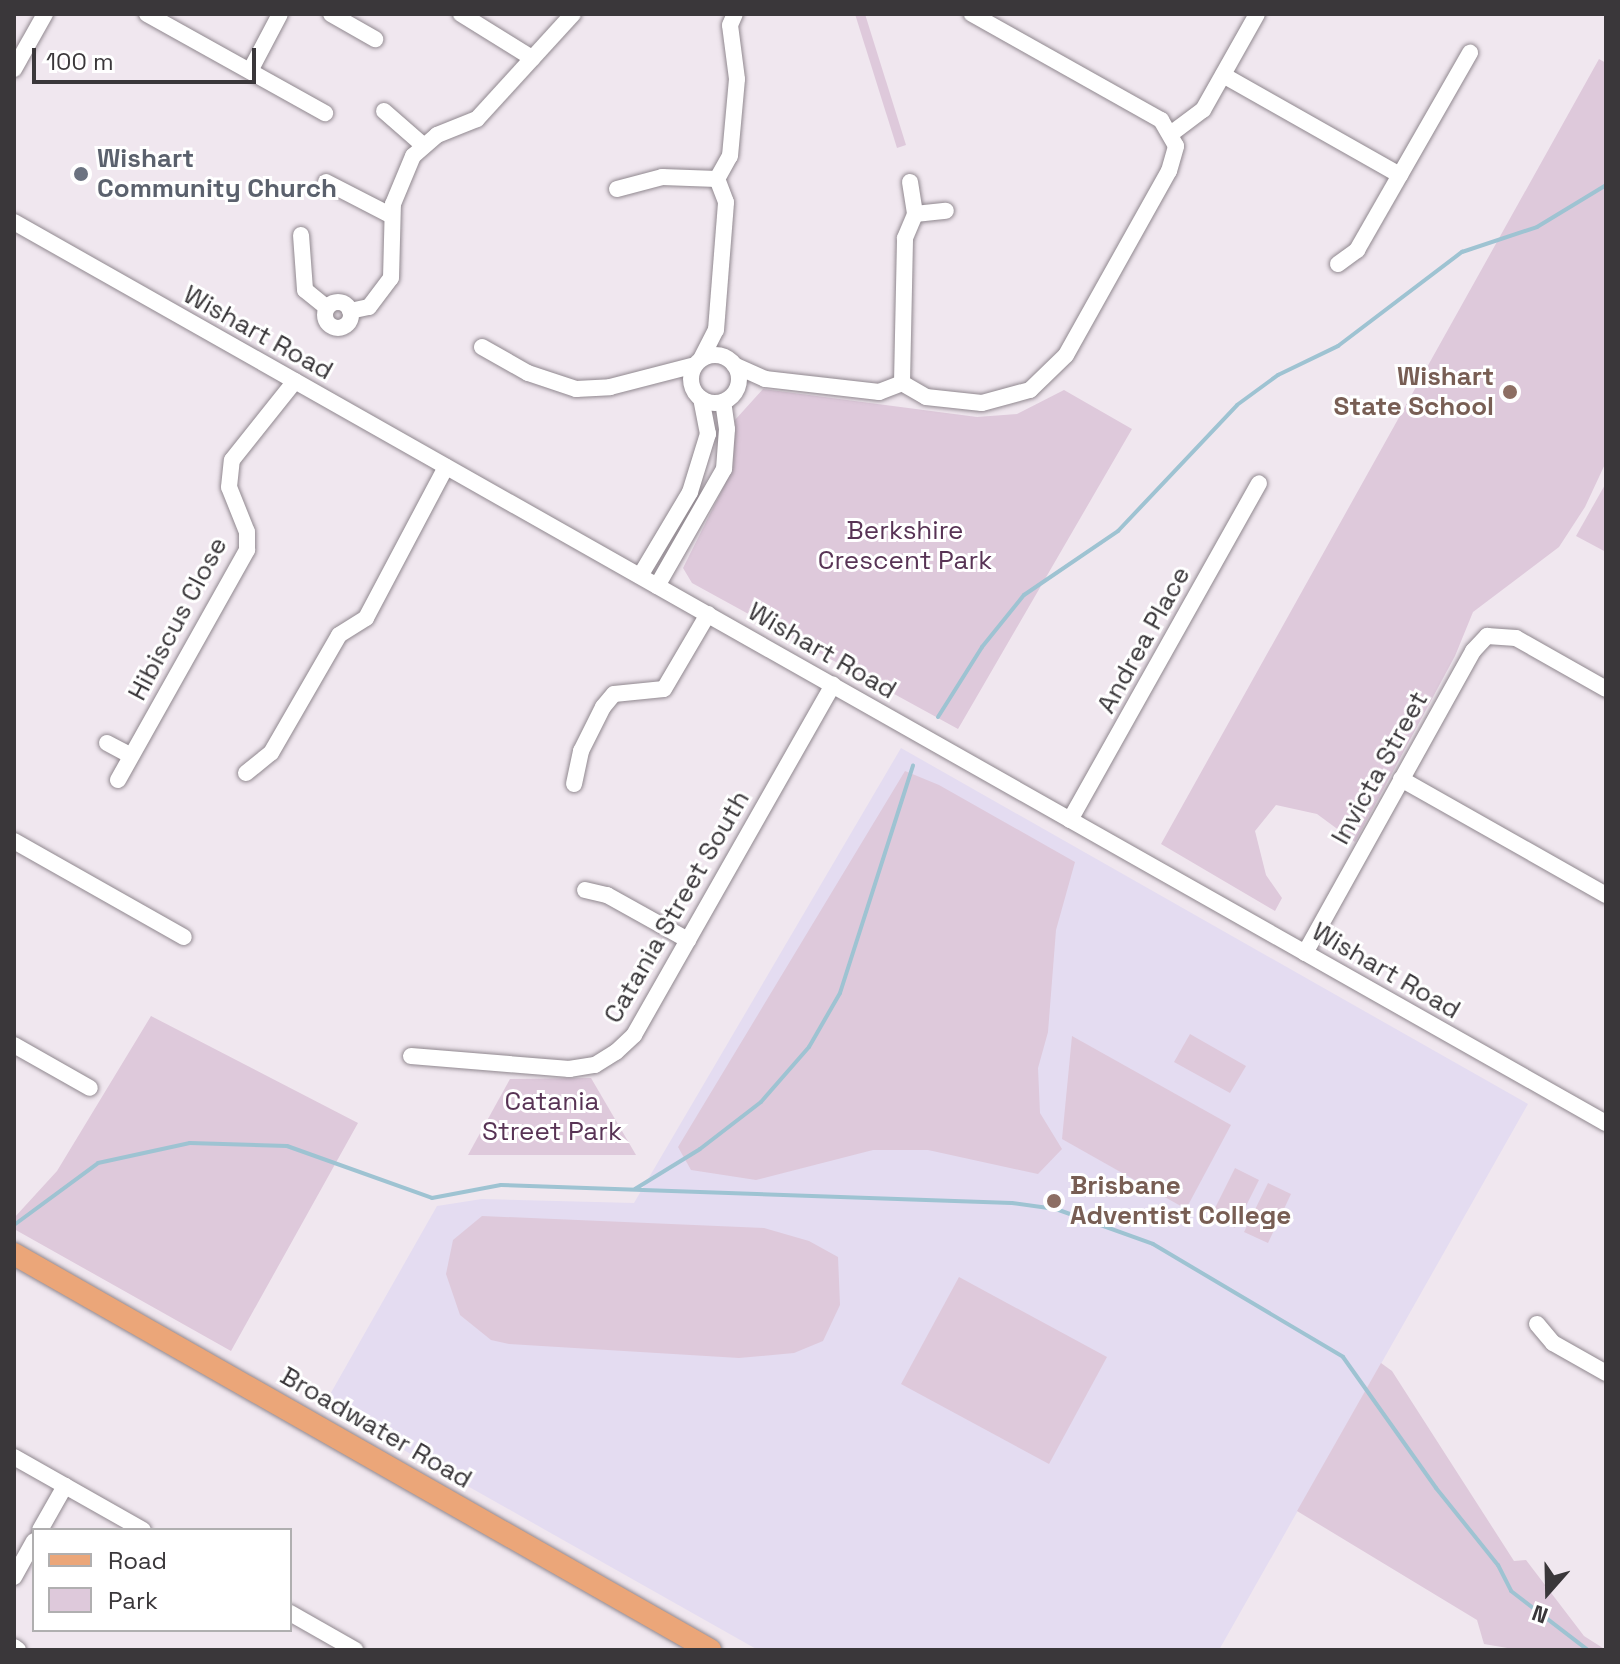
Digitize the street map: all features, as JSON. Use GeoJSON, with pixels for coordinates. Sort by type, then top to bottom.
{"type":"FeatureCollection","features":[{"type":"Feature","properties":{"kind":"main road","name":"Broadwater Road"},"geometry":{"type":"LineString","coordinates":[[14,1254],[710,1650]]}},
{"type":"Feature","properties":{"kind":"street"},"geometry":{"type":"LineString","coordinates":[[14,69],[45,14]]}},
{"type":"Feature","properties":{"kind":"street"},"geometry":{"type":"LineString","coordinates":[[147,14],[325,113]]}},
{"type":"Feature","properties":{"kind":"street"},"geometry":{"type":"LineString","coordinates":[[250,71],[280,14]]}},
{"type":"Feature","properties":{"kind":"street"},"geometry":{"type":"LineString","coordinates":[[331,14],[375,39]]}},
{"type":"Feature","properties":{"kind":"street"},"geometry":{"type":"LineString","coordinates":[[461,14],[532,58]]}},
{"type":"Feature","properties":{"kind":"street"},"geometry":{"type":"LineString","coordinates":[[301,235],[305,290],[327,308],[326,320],[336,327],[348,323],[350,311],[369,307],[391,278],[392,216],[402,173],[423,145],[477,119],[573,14]]}},
{"type":"Feature","properties":{"kind":"street"},"geometry":{"type":"LineString","coordinates":[[717,179],[730,156],[737,79],[730,25],[735,14]]}},
{"type":"Feature","properties":{"kind":"street"},"geometry":{"type":"LineString","coordinates":[[902,383],[926,397],[982,403],[1030,390],[1048,377],[1066,355],[1169,171],[1176,146],[1172,133],[1161,120],[972,14]]}},
{"type":"Feature","properties":{"kind":"street"},"geometry":{"type":"LineString","coordinates":[[1172,133],[1203,110],[1257,14]]}},
{"type":"Feature","properties":{"kind":"street"},"geometry":{"type":"LineString","coordinates":[[1338,264],[1357,250],[1470,53]]}},
{"type":"Feature","properties":{"kind":"street"},"geometry":{"type":"LineString","coordinates":[[1223,75],[1400,175]]}},
{"type":"Feature","properties":{"kind":"street"},"geometry":{"type":"LineString","coordinates":[[384,111],[423,145]]}},
{"type":"Feature","properties":{"kind":"street"},"geometry":{"type":"LineString","coordinates":[[617,189],[662,177],[717,179]]}},
{"type":"Feature","properties":{"kind":"street"},"geometry":{"type":"LineString","coordinates":[[640,576],[690,492],[708,434],[696,394],[698,362],[716,330],[726,202],[717,179]]}},
{"type":"Feature","properties":{"kind":"street"},"geometry":{"type":"LineString","coordinates":[[326,182],[392,216]]}},
{"type":"Feature","properties":{"kind":"street"},"geometry":{"type":"LineString","coordinates":[[902,383],[905,238],[915,214],[910,182]]}},
{"type":"Feature","properties":{"kind":"street"},"geometry":{"type":"LineString","coordinates":[[915,214],[946,211]]}},
{"type":"Feature","properties":{"kind":"street","name":"Wishart Road"},"geometry":{"type":"LineString","coordinates":[[14,222],[1606,1123]]}},
{"type":"Feature","properties":{"kind":"street"},"geometry":{"type":"LineString","coordinates":[[716,330],[730,361],[737,390]]}},
{"type":"Feature","properties":{"kind":"street"},"geometry":{"type":"LineString","coordinates":[[482,347],[528,373],[576,389],[663,375],[698,362],[730,361],[765,379],[879,392],[902,383]]}},
{"type":"Feature","properties":{"kind":"street"},"geometry":{"type":"LineString","coordinates":[[663,375],[696,394],[723,402]]}},
{"type":"Feature","properties":{"kind":"street"},"geometry":{"type":"LineString","coordinates":[[723,402],[737,390],[765,379]]}},
{"type":"Feature","properties":{"kind":"street","name":"Hibiscus Close"},"geometry":{"type":"LineString","coordinates":[[118,780],[247,550],[247,532],[229,487],[232,460],[295,381]]}},
{"type":"Feature","properties":{"kind":"street"},"geometry":{"type":"LineString","coordinates":[[657,586],[724,469],[727,429],[723,402]]}},
{"type":"Feature","properties":{"kind":"street"},"geometry":{"type":"LineString","coordinates":[[246,773],[271,753],[339,635],[366,618],[446,467]]}},
{"type":"Feature","properties":{"kind":"street","name":"Andrea Place"},"geometry":{"type":"LineString","coordinates":[[1070,820],[1259,483]]}},
{"type":"Feature","properties":{"kind":"street"},"geometry":{"type":"LineString","coordinates":[[574,784],[581,751],[603,707],[614,694],[664,689],[708,614]]}},
{"type":"Feature","properties":{"kind":"street","name":"Invicta Street"},"geometry":{"type":"LineString","coordinates":[[1305,953],[1473,651],[1497,633],[1516,638],[1606,689]]}},
{"type":"Feature","properties":{"kind":"street","name":"Catania Street South"},"geometry":{"type":"LineString","coordinates":[[411,1056],[569,1069],[595,1065],[634,1035],[833,685]]}},
{"type":"Feature","properties":{"kind":"street"},"geometry":{"type":"LineString","coordinates":[[107,743],[131,756]]}},
{"type":"Feature","properties":{"kind":"street"},"geometry":{"type":"LineString","coordinates":[[1401,779],[1606,895]]}},
{"type":"Feature","properties":{"kind":"street"},"geometry":{"type":"LineString","coordinates":[[14,841],[184,937]]}},
{"type":"Feature","properties":{"kind":"street"},"geometry":{"type":"LineString","coordinates":[[585,890],[607,895],[688,940]]}},
{"type":"Feature","properties":{"kind":"street"},"geometry":{"type":"LineString","coordinates":[[14,1045],[90,1088]]}},
{"type":"Feature","properties":{"kind":"street"},"geometry":{"type":"LineString","coordinates":[[1537,1324],[1553,1343],[1606,1373]]}},
{"type":"Feature","properties":{"kind":"street"},"geometry":{"type":"LineString","coordinates":[[14,1457],[139,1528]]}},
{"type":"Feature","properties":{"kind":"street"},"geometry":{"type":"LineString","coordinates":[[41,1528],[65,1486]]}},
{"type":"Feature","properties":{"kind":"street"},"geometry":{"type":"LineString","coordinates":[[14,1577],[32,1545]]}},
{"type":"Feature","properties":{"kind":"street"},"geometry":{"type":"LineString","coordinates":[[292,1614],[355,1650]]}},
{"type":"Feature","properties":{"kind":"shaded area","name":"Brisbane Adventist College"},"geometry":{"type":"Polygon","coordinates":[[[901,748],[1528,1104],[1219,1650],[758,1650],[324,1405],[437,1206],[482,1199],[634,1203],[901,748]]]}},
{"type":"Feature","properties":{"kind":"green space"},"geometry":{"type":"Polygon","coordinates":[[[855,14],[865,14],[906,145],[897,148],[855,14]]]}},
{"type":"Feature","properties":{"kind":"green space"},"geometry":{"type":"Polygon","coordinates":[[[1599,59],[1606,63],[1606,462],[1585,507],[1559,547],[1473,612],[1455,656],[1355,842],[1317,814],[1276,805],[1255,831],[1266,875],[1282,898],[1275,911],[1161,844],[1599,59]]]}},
{"type":"Feature","properties":{"kind":"green space","name":"Berkshire Crescent Park"},"geometry":{"type":"Polygon","coordinates":[[[763,389],[977,417],[1017,414],[1064,390],[1132,429],[958,729],[692,583],[683,568],[733,468],[735,420],[763,389]]]}},
{"type":"Feature","properties":{"kind":"green space"},"geometry":{"type":"Polygon","coordinates":[[[1606,483],[1606,552],[1576,536],[1606,483]]]}},
{"type":"Feature","properties":{"kind":"green space"},"geometry":{"type":"Polygon","coordinates":[[[905,771],[939,785],[1075,862],[1056,930],[1048,1032],[1038,1068],[1040,1113],[1062,1149],[1038,1174],[928,1150],[873,1150],[756,1180],[691,1170],[678,1147],[905,771]]]}},
{"type":"Feature","properties":{"kind":"green space"},"geometry":{"type":"Polygon","coordinates":[[[151,1016],[358,1123],[231,1351],[14,1229],[14,1218],[57,1171],[151,1016]]]}},
{"type":"Feature","properties":{"kind":"green space"},"geometry":{"type":"Polygon","coordinates":[[[1190,1034],[1246,1066],[1230,1093],[1174,1062],[1190,1034]]]}},
{"type":"Feature","properties":{"kind":"green space"},"geometry":{"type":"Polygon","coordinates":[[[1072,1036],[1231,1125],[1186,1209],[1062,1139],[1072,1036]]]}},
{"type":"Feature","properties":{"kind":"green space","name":"Catania Street Park"},"geometry":{"type":"Polygon","coordinates":[[[591,1078],[636,1155],[468,1155],[510,1079],[591,1078]]]}},
{"type":"Feature","properties":{"kind":"green space"},"geometry":{"type":"Polygon","coordinates":[[[1235,1168],[1259,1180],[1235,1228],[1211,1216],[1235,1168]]]}},
{"type":"Feature","properties":{"kind":"green space"},"geometry":{"type":"Polygon","coordinates":[[[1268,1183],[1291,1194],[1268,1243],[1244,1232],[1268,1183]]]}},
{"type":"Feature","properties":{"kind":"green space"},"geometry":{"type":"Polygon","coordinates":[[[482,1216],[764,1228],[809,1241],[838,1257],[840,1305],[823,1341],[794,1353],[739,1358],[509,1344],[491,1340],[460,1315],[446,1274],[453,1240],[482,1216]]]}},
{"type":"Feature","properties":{"kind":"green space"},"geometry":{"type":"Polygon","coordinates":[[[959,1277],[1107,1357],[1049,1464],[901,1384],[959,1277]]]}},
{"type":"Feature","properties":{"kind":"green space"},"geometry":{"type":"Polygon","coordinates":[[[1381,1363],[1392,1371],[1514,1561],[1526,1560],[1584,1636],[1606,1650],[1519,1650],[1484,1644],[1477,1620],[1297,1511],[1381,1363]]]}},
{"type":"Feature","properties":{"kind":"waterway"},"geometry":{"type":"LineString","coordinates":[[938,717],[982,647],[1024,595],[1118,531],[1237,405],[1278,375],[1338,346],[1462,252],[1537,227],[1606,185]]}},
{"type":"Feature","properties":{"kind":"waterway"},"geometry":{"type":"LineString","coordinates":[[635,1189],[700,1149],[761,1102],[809,1047],[840,993],[913,765]]}},
{"type":"Feature","properties":{"kind":"waterway"},"geometry":{"type":"LineString","coordinates":[[14,1225],[98,1163],[190,1143],[287,1146],[432,1198],[501,1185],[1012,1203],[1056,1209],[1153,1244],[1343,1357],[1436,1488],[1498,1565],[1511,1591],[1588,1650]]}},
{"type":"Feature","properties":{"kind":"place","name":"Wishart Community Church"},"geometry":{"type":"Point","coordinates":[81,174]}},
{"type":"Feature","properties":{"kind":"place","name":"Wishart State School"},"geometry":{"type":"Point","coordinates":[1510,392]}},
{"type":"Feature","properties":{"kind":"place","name":"Brisbane Adventist College"},"geometry":{"type":"Point","coordinates":[1054,1201]}}]}
